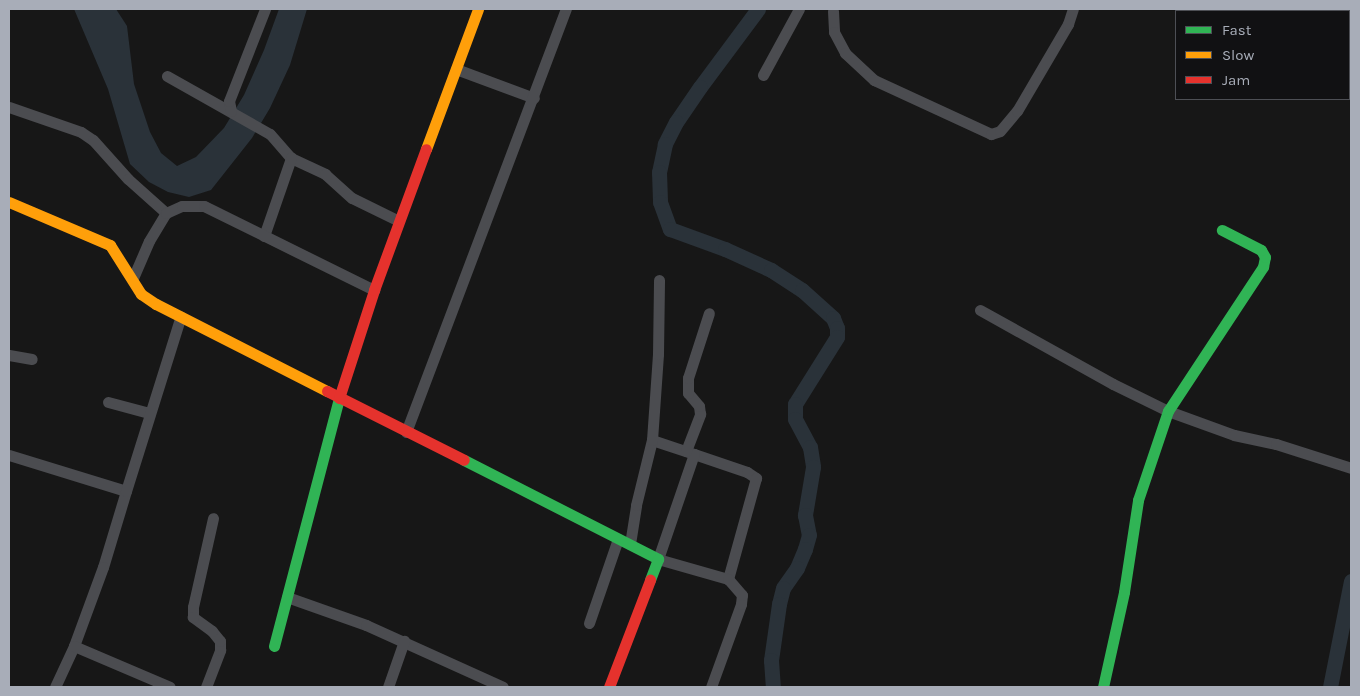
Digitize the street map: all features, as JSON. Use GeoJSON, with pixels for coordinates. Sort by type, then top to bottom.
{"type":"FeatureCollection","features":[{"type":"Feature","properties":{"kind":"street"},"geometry":{"type":"LineString","coordinates":[[231,111],[229,101],[264,9]]}},
{"type":"Feature","properties":{"kind":"street"},"geometry":{"type":"LineString","coordinates":[[274,646],[339,398],[374,290],[478,9]]}},
{"type":"Feature","properties":{"kind":"street"},"geometry":{"type":"LineString","coordinates":[[406,432],[534,98],[566,9]]}},
{"type":"Feature","properties":{"kind":"street"},"geometry":{"type":"LineString","coordinates":[[763,75],[799,9]]}},
{"type":"Feature","properties":{"kind":"street"},"geometry":{"type":"LineString","coordinates":[[831,9],[834,32],[845,53],[874,80],[991,134],[1000,131],[1017,111],[1068,24],[1073,9]]}},
{"type":"Feature","properties":{"kind":"street"},"geometry":{"type":"LineString","coordinates":[[456,69],[534,98]]}},
{"type":"Feature","properties":{"kind":"street"},"geometry":{"type":"LineString","coordinates":[[167,76],[270,134],[291,158],[325,174],[352,198],[399,221]]}},
{"type":"Feature","properties":{"kind":"street"},"geometry":{"type":"LineString","coordinates":[[9,107],[81,132],[93,140],[128,179],[166,213]]}},
{"type":"Feature","properties":{"kind":"street"},"geometry":{"type":"LineString","coordinates":[[264,236],[291,158]]}},
{"type":"Feature","properties":{"kind":"street"},"geometry":{"type":"LineString","coordinates":[[9,202],[110,245],[133,278],[141,294],[181,316],[658,559],[728,578],[742,595],[741,604],[711,687]]}},
{"type":"Feature","properties":{"kind":"street"},"geometry":{"type":"LineString","coordinates":[[133,278],[149,242],[166,213],[182,206],[204,206],[374,290]]}},
{"type":"Feature","properties":{"kind":"street"},"geometry":{"type":"LineString","coordinates":[[1103,687],[1124,592],[1138,500],[1168,411],[1263,266],[1264,258],[1261,250],[1222,230]]}},
{"type":"Feature","properties":{"kind":"street"},"geometry":{"type":"LineString","coordinates":[[630,544],[636,505],[652,440],[658,354],[659,280]]}},
{"type":"Feature","properties":{"kind":"street"},"geometry":{"type":"LineString","coordinates":[[980,310],[1113,384],[1168,411],[1234,435],[1276,444],[1351,468]]}},
{"type":"Feature","properties":{"kind":"street"},"geometry":{"type":"LineString","coordinates":[[609,687],[658,559],[690,452],[700,414],[699,406],[688,392],[688,378],[709,313]]}},
{"type":"Feature","properties":{"kind":"street"},"geometry":{"type":"LineString","coordinates":[[56,687],[74,646],[103,567],[149,413],[181,316]]}},
{"type":"Feature","properties":{"kind":"street"},"geometry":{"type":"LineString","coordinates":[[9,355],[32,359]]}},
{"type":"Feature","properties":{"kind":"street"},"geometry":{"type":"LineString","coordinates":[[108,402],[149,413]]}},
{"type":"Feature","properties":{"kind":"street"},"geometry":{"type":"LineString","coordinates":[[652,440],[748,472],[756,478],[728,578]]}},
{"type":"Feature","properties":{"kind":"street"},"geometry":{"type":"LineString","coordinates":[[9,456],[126,491]]}},
{"type":"Feature","properties":{"kind":"street"},"geometry":{"type":"LineString","coordinates":[[206,687],[220,650],[220,641],[212,631],[193,617],[193,607],[213,518]]}},
{"type":"Feature","properties":{"kind":"street"},"geometry":{"type":"LineString","coordinates":[[588,623],[618,538]]}},
{"type":"Feature","properties":{"kind":"street"},"geometry":{"type":"LineString","coordinates":[[287,598],[404,641],[503,687]]}},
{"type":"Feature","properties":{"kind":"street"},"geometry":{"type":"LineString","coordinates":[[388,687],[404,641]]}},
{"type":"Feature","properties":{"kind":"street"},"geometry":{"type":"LineString","coordinates":[[74,646],[170,687]]}},
{"type":"Feature","properties":{"kind":"shaded area"},"geometry":{"type":"Polygon","coordinates":[[[74,9],[116,9],[127,26],[134,84],[150,132],[161,153],[177,166],[196,157],[224,128],[244,95],[264,50],[279,9],[307,9],[290,65],[270,108],[252,138],[211,190],[189,197],[168,192],[149,182],[130,164],[108,89],[74,9]]]}},
{"type":"Feature","properties":{"kind":"waterway"},"geometry":{"type":"LineString","coordinates":[[758,9],[676,122],[665,144],[659,172],[660,202],[670,229],[725,249],[771,270],[802,290],[833,318],[837,328],[837,337],[795,404],[795,419],[810,447],[813,467],[805,515],[809,535],[797,568],[783,588],[779,604],[771,660],[773,687]]}},
{"type":"Feature","properties":{"kind":"waterway"},"geometry":{"type":"LineString","coordinates":[[1330,687],[1351,581]]}},
{"type":"Feature","properties":{"kind":"traffic: fast"},"geometry":{"type":"LineString","coordinates":[[1103,687],[1124,592],[1138,500],[1168,411],[1263,267],[1265,257],[1261,250],[1222,230]]}},
{"type":"Feature","properties":{"kind":"traffic: fast"},"geometry":{"type":"LineString","coordinates":[[274,646],[339,398]]}},
{"type":"Feature","properties":{"kind":"traffic: fast"},"geometry":{"type":"LineString","coordinates":[[464,460],[658,559],[650,580]]}},
{"type":"Feature","properties":{"kind":"traffic: slow"},"geometry":{"type":"LineString","coordinates":[[426,149],[478,9]]}},
{"type":"Feature","properties":{"kind":"traffic: slow"},"geometry":{"type":"LineString","coordinates":[[9,202],[110,245],[141,294],[156,304],[327,391]]}},
{"type":"Feature","properties":{"kind":"traffic: jam"},"geometry":{"type":"LineString","coordinates":[[339,398],[374,290],[426,149]]}},
{"type":"Feature","properties":{"kind":"traffic: jam"},"geometry":{"type":"LineString","coordinates":[[327,391],[464,460]]}},
{"type":"Feature","properties":{"kind":"traffic: jam"},"geometry":{"type":"LineString","coordinates":[[609,687],[650,580]]}}]}
